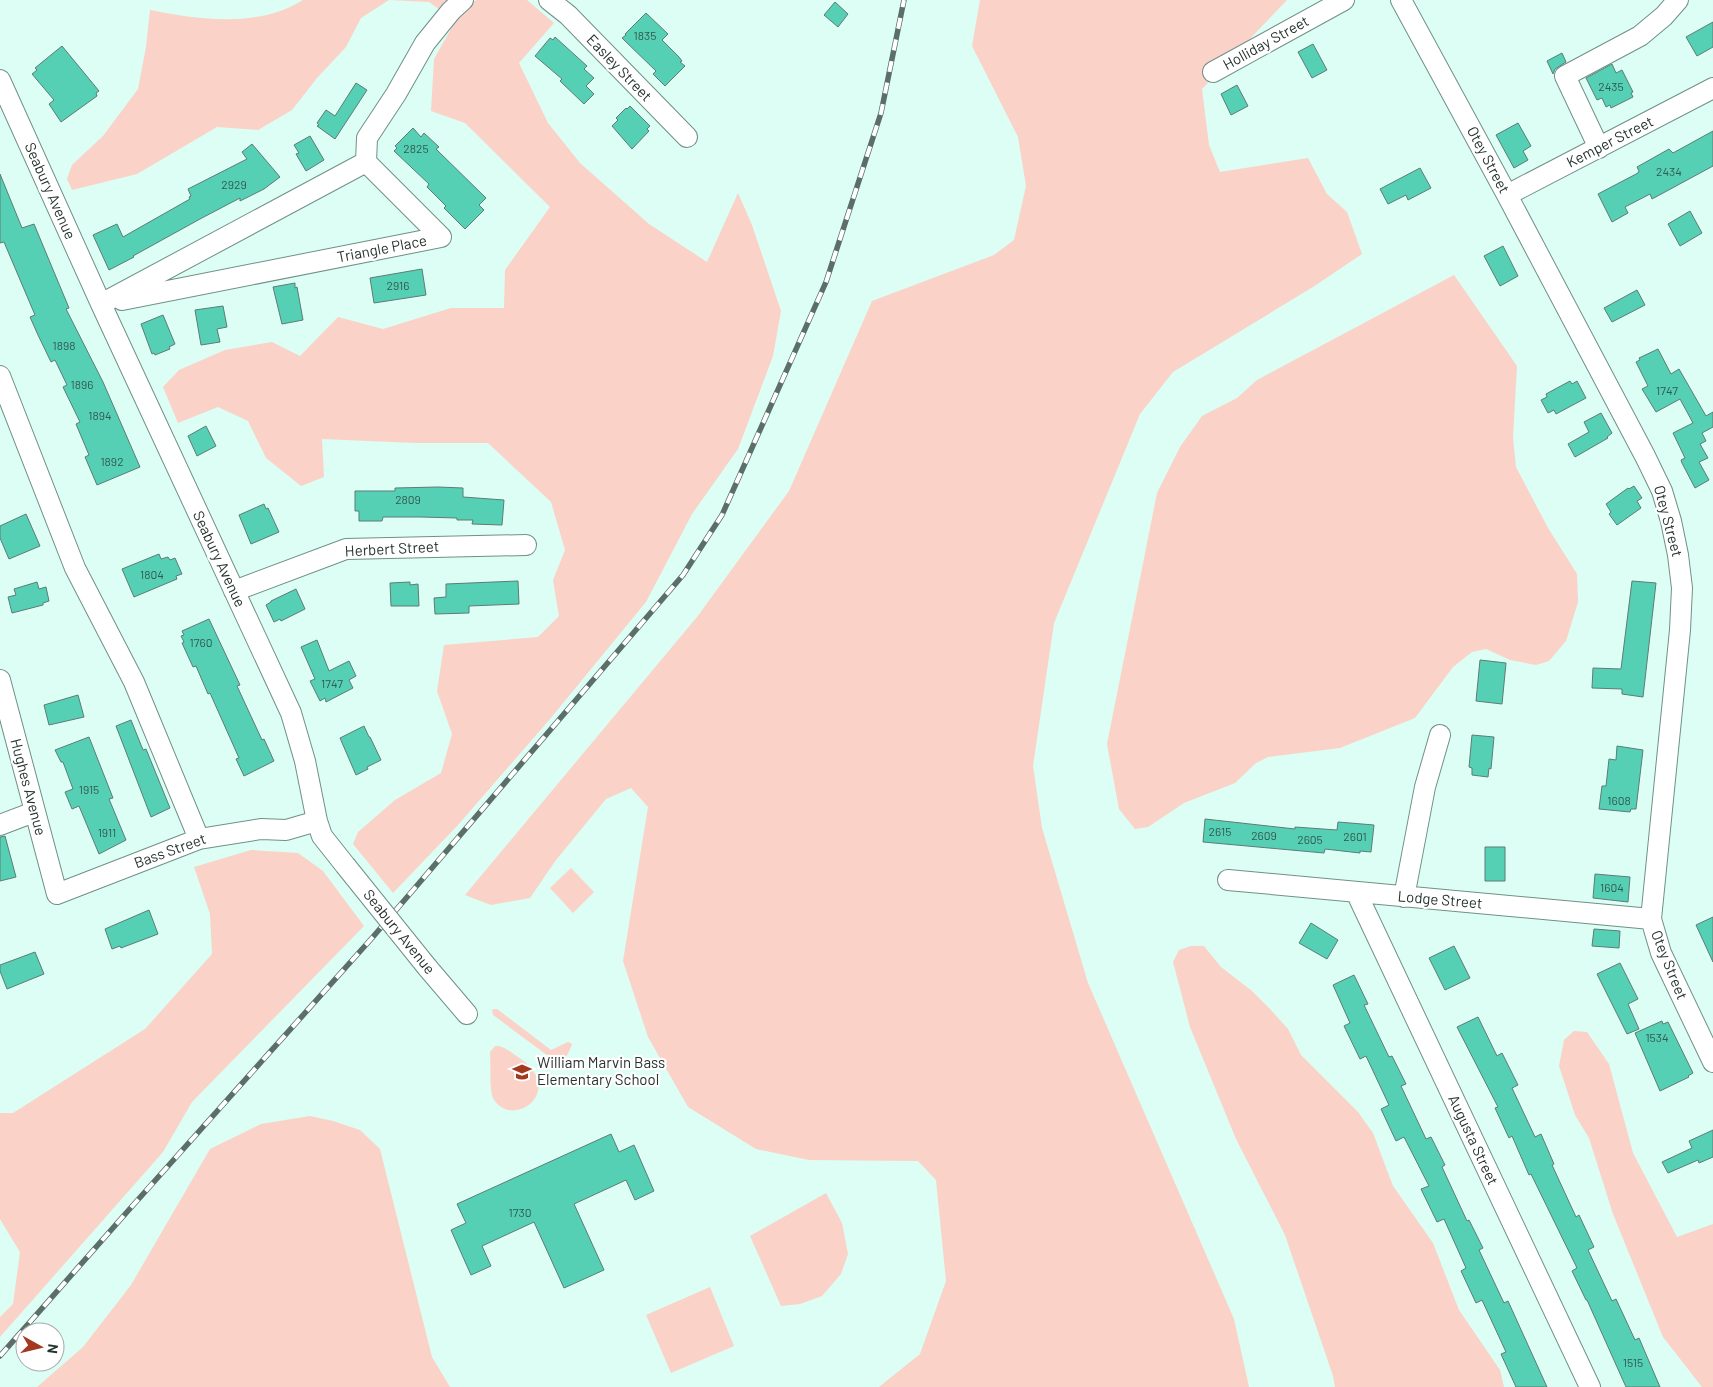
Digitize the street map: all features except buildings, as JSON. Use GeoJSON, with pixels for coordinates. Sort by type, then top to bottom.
{"type":"FeatureCollection","features":[{"type":"Feature","properties":{"kind":"street"},"geometry":{"type":"LineString","coordinates":[[101,304],[366,162],[367,138],[396,94],[425,43],[451,11],[463,0]]}},
{"type":"Feature","properties":{"kind":"street","name":"Easley Street"},"geometry":{"type":"LineString","coordinates":[[550,0],[568,15],[687,137]]}},
{"type":"Feature","properties":{"kind":"street","name":"Holliday Street"},"geometry":{"type":"LineString","coordinates":[[1214,72],[1344,0]]}},
{"type":"Feature","properties":{"kind":"street","name":"Otey Street"},"geometry":{"type":"LineString","coordinates":[[1401,0],[1646,456],[1662,491],[1671,521],[1682,588],[1680,630],[1651,919],[1661,953],[1713,1062]]}},
{"type":"Feature","properties":{"kind":"street"},"geometry":{"type":"LineString","coordinates":[[1599,148],[1566,76],[1640,36],[1664,16],[1678,0]]}},
{"type":"Feature","properties":{"kind":"street","name":"Seabury Avenue"},"geometry":{"type":"LineString","coordinates":[[0,80],[101,304],[291,713],[305,760],[316,821],[322,836],[467,1014]]}},
{"type":"Feature","properties":{"kind":"street","name":"Kemper Street"},"geometry":{"type":"LineString","coordinates":[[1507,195],[1713,88]]}},
{"type":"Feature","properties":{"kind":"street","name":"Triangle Place"},"geometry":{"type":"LineString","coordinates":[[101,304],[441,237],[366,162]]}},
{"type":"Feature","properties":{"kind":"street"},"geometry":{"type":"LineString","coordinates":[[0,376],[75,568],[134,682],[199,839]]}},
{"type":"Feature","properties":{"kind":"street","name":"Herbert Street"},"geometry":{"type":"LineString","coordinates":[[234,591],[346,549],[526,545]]}},
{"type":"Feature","properties":{"kind":"street","name":"Hughes Avenue"},"geometry":{"type":"LineString","coordinates":[[0,680],[57,894]]}},
{"type":"Feature","properties":{"kind":"street"},"geometry":{"type":"LineString","coordinates":[[1404,897],[1425,787],[1440,736]]}},
{"type":"Feature","properties":{"kind":"street"},"geometry":{"type":"LineString","coordinates":[[0,825],[34,812]]}},
{"type":"Feature","properties":{"kind":"street","name":"Bass Street"},"geometry":{"type":"LineString","coordinates":[[57,894],[199,839],[260,830],[286,830],[316,821]]}},
{"type":"Feature","properties":{"kind":"street","name":"Lodge Street"},"geometry":{"type":"LineString","coordinates":[[1228,880],[1651,919]]}},
{"type":"Feature","properties":{"kind":"street","name":"Augusta Street"},"geometry":{"type":"LineString","coordinates":[[1356,892],[1590,1387]]}},
{"type":"Feature","properties":{"kind":"shaded area"},"geometry":{"type":"Polygon","coordinates":[[[303,0],[389,0],[361,18],[346,47],[317,78],[292,110],[258,130],[217,127],[137,174],[72,190],[67,179],[72,165],[103,136],[138,89],[146,47],[150,10],[208,19],[248,18],[286,9],[303,0]]]}},
{"type":"Feature","properties":{"kind":"shaded area"},"geometry":{"type":"Polygon","coordinates":[[[389,0],[454,0],[443,12],[429,2],[389,0]]]}},
{"type":"Feature","properties":{"kind":"shaded area"},"geometry":{"type":"Polygon","coordinates":[[[476,0],[527,0],[554,23],[519,63],[548,123],[580,163],[649,224],[707,262],[738,193],[752,225],[781,311],[773,356],[738,449],[692,514],[646,602],[550,719],[458,825],[393,893],[353,844],[358,832],[395,800],[441,773],[452,734],[437,691],[444,645],[538,637],[559,616],[553,580],[565,550],[551,502],[488,443],[415,443],[322,439],[324,477],[301,486],[266,458],[248,421],[218,407],[178,423],[163,387],[179,370],[225,350],[272,342],[300,356],[338,317],[383,329],[451,308],[504,308],[505,270],[550,207],[465,123],[431,111],[434,59],[459,15],[476,0]]]}},
{"type":"Feature","properties":{"kind":"shaded area"},"geometry":{"type":"Polygon","coordinates":[[[980,0],[1287,0],[1202,89],[1209,145],[1220,172],[1308,158],[1327,194],[1347,212],[1362,254],[1313,287],[1173,372],[1140,414],[1054,623],[1033,766],[1042,828],[1088,983],[1234,1319],[1249,1387],[879,1387],[920,1354],[946,1281],[936,1180],[918,1161],[809,1160],[756,1149],[688,1107],[648,1037],[623,961],[648,807],[631,788],[606,799],[556,860],[530,898],[491,905],[465,895],[697,617],[789,491],[872,301],[994,255],[1014,240],[1026,186],[1018,137],[972,46],[980,0]]]}},
{"type":"Feature","properties":{"kind":"shaded area"},"geometry":{"type":"Polygon","coordinates":[[[1454,275],[1517,366],[1513,437],[1516,467],[1548,528],[1577,574],[1578,602],[1566,641],[1549,661],[1536,665],[1510,660],[1486,649],[1472,652],[1453,667],[1415,718],[1340,748],[1268,757],[1256,763],[1235,783],[1184,803],[1148,827],[1135,829],[1119,809],[1107,744],[1157,493],[1180,447],[1202,416],[1237,398],[1257,380],[1454,275]]]}},
{"type":"Feature","properties":{"kind":"shaded area"},"geometry":{"type":"Polygon","coordinates":[[[251,850],[298,853],[323,871],[364,926],[192,1102],[163,1152],[0,1337],[0,1317],[13,1304],[20,1252],[0,1219],[0,1113],[13,1113],[145,1029],[212,954],[210,914],[194,867],[251,850]]]}},
{"type":"Feature","properties":{"kind":"shaded area"},"geometry":{"type":"Polygon","coordinates":[[[571,868],[594,892],[573,913],[550,888],[571,868]]]}},
{"type":"Feature","properties":{"kind":"shaded area"},"geometry":{"type":"Polygon","coordinates":[[[1191,946],[1204,946],[1221,967],[1252,991],[1270,1009],[1288,1029],[1301,1055],[1358,1112],[1373,1133],[1393,1186],[1433,1243],[1459,1310],[1500,1370],[1504,1387],[1335,1387],[1333,1376],[1285,1235],[1236,1139],[1190,1027],[1173,962],[1179,950],[1191,946]]]}},
{"type":"Feature","properties":{"kind":"shaded area"},"geometry":{"type":"Polygon","coordinates":[[[493,1009],[497,1009],[551,1050],[568,1042],[571,1043],[568,1054],[561,1061],[555,1061],[493,1015],[493,1009]]]}},
{"type":"Feature","properties":{"kind":"shaded area"},"geometry":{"type":"Polygon","coordinates":[[[1574,1031],[1587,1032],[1609,1064],[1633,1153],[1677,1237],[1713,1224],[1713,1387],[1702,1387],[1663,1337],[1613,1214],[1589,1138],[1575,1115],[1559,1066],[1564,1040],[1574,1031]]]}},
{"type":"Feature","properties":{"kind":"shaded area"},"geometry":{"type":"Polygon","coordinates":[[[495,1046],[503,1047],[531,1068],[538,1081],[538,1093],[532,1102],[523,1108],[512,1110],[502,1107],[493,1098],[490,1052],[495,1046]]]}},
{"type":"Feature","properties":{"kind":"shaded area"},"geometry":{"type":"Polygon","coordinates":[[[310,1116],[360,1130],[380,1149],[432,1357],[450,1387],[37,1387],[54,1372],[65,1372],[65,1363],[83,1347],[131,1285],[210,1149],[261,1124],[310,1116]]]}},
{"type":"Feature","properties":{"kind":"shaded area"},"geometry":{"type":"Polygon","coordinates":[[[826,1193],[842,1223],[848,1254],[841,1274],[822,1296],[800,1304],[781,1306],[750,1236],[826,1193]]]}},
{"type":"Feature","properties":{"kind":"shaded area"},"geometry":{"type":"Polygon","coordinates":[[[710,1287],[734,1346],[671,1373],[646,1315],[710,1287]]]}},
{"type":"Feature","properties":{"kind":"railway"},"geometry":{"type":"LineString","coordinates":[[0,1356],[372,938],[683,575],[722,515],[826,282],[881,113],[904,0]]}},
{"type":"Feature","properties":{"kind":"place","name":"William Marvin Bass Elementary School"},"geometry":{"type":"Point","coordinates":[522,1072]}}]}
